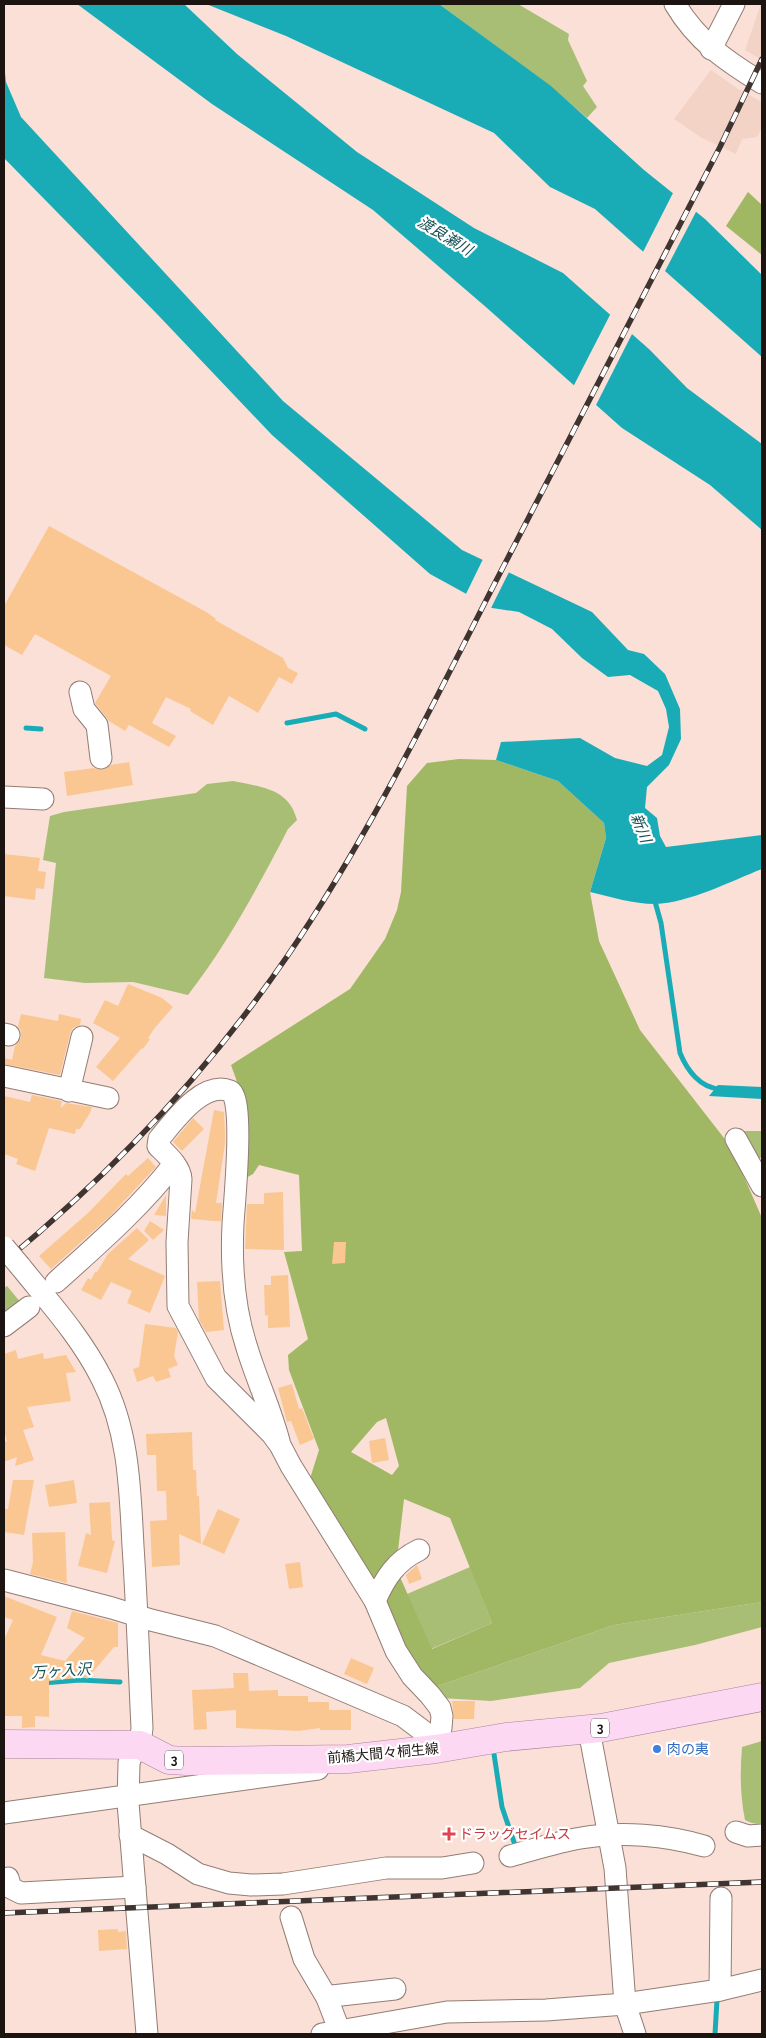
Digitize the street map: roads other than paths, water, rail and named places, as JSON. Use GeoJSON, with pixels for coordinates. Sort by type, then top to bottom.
{"type":"FeatureCollection","features":[{"type":"Feature","properties":{"kind":"main road","name":"前橋大間々桐生線"},"geometry":{"type":"LineString","coordinates":[[4,1744],[140,1745],[169,1760],[348,1759],[436,1749],[506,1738],[589,1730],[762,1698]]}},
{"type":"Feature","properties":{"kind":"street"},"geometry":{"type":"LineString","coordinates":[[675,4],[690,26],[711,49],[732,65],[762,83]]}},
{"type":"Feature","properties":{"kind":"street"},"geometry":{"type":"LineString","coordinates":[[711,49],[734,4]]}},
{"type":"Feature","properties":{"kind":"street"},"geometry":{"type":"LineString","coordinates":[[80,692],[84,709],[97,725],[101,758]]}},
{"type":"Feature","properties":{"kind":"street"},"geometry":{"type":"LineString","coordinates":[[4,797],[42,799]]}},
{"type":"Feature","properties":{"kind":"street"},"geometry":{"type":"LineString","coordinates":[[69,1090],[82,1037]]}},
{"type":"Feature","properties":{"kind":"street"},"geometry":{"type":"LineString","coordinates":[[4,1076],[108,1098]]}},
{"type":"Feature","properties":{"kind":"street"},"geometry":{"type":"LineString","coordinates":[[280,1445],[246,1347],[236,1295],[231,1253],[238,1119],[235,1095],[232,1091],[217,1090],[200,1096],[190,1104],[159,1138],[158,1146],[174,1164],[182,1179],[176,1242],[178,1306],[216,1378],[272,1434],[280,1445],[295,1473],[375,1601],[396,1651],[412,1676],[440,1708],[442,1716],[441,1728],[436,1749]]}},
{"type":"Feature","properties":{"kind":"street"},"geometry":{"type":"LineString","coordinates":[[736,1139],[762,1186]]}},
{"type":"Feature","properties":{"kind":"street"},"geometry":{"type":"LineString","coordinates":[[56,1282],[123,1219],[164,1177],[174,1164]]}},
{"type":"Feature","properties":{"kind":"street"},"geometry":{"type":"LineString","coordinates":[[4,1246],[68,1326],[87,1353],[103,1380],[122,1434],[129,1475],[142,1728],[140,1745],[129,1763],[130,1835],[147,2034]]}},
{"type":"Feature","properties":{"kind":"street"},"geometry":{"type":"LineString","coordinates":[[4,1326],[25,1310]]}},
{"type":"Feature","properties":{"kind":"street"},"geometry":{"type":"LineString","coordinates":[[375,1601],[384,1579],[401,1560],[419,1550]]}},
{"type":"Feature","properties":{"kind":"street"},"geometry":{"type":"LineString","coordinates":[[4,1580],[215,1636],[403,1716],[423,1731],[436,1749]]}},
{"type":"Feature","properties":{"kind":"street"},"geometry":{"type":"LineString","coordinates":[[589,1730],[609,1835],[618,1905],[625,2004],[636,2034]]}},
{"type":"Feature","properties":{"kind":"street"},"geometry":{"type":"LineString","coordinates":[[4,1814],[335,1766],[348,1759]]}},
{"type":"Feature","properties":{"kind":"street"},"geometry":{"type":"LineString","coordinates":[[736,1832],[748,1836],[762,1835]]}},
{"type":"Feature","properties":{"kind":"street"},"geometry":{"type":"LineString","coordinates":[[130,1835],[167,1854],[198,1874],[229,1884],[283,1884],[386,1868],[442,1868],[473,1863]]}},
{"type":"Feature","properties":{"kind":"street"},"geometry":{"type":"LineString","coordinates":[[510,1856],[570,1840],[609,1835],[674,1839],[704,1846]]}},
{"type":"Feature","properties":{"kind":"street"},"geometry":{"type":"LineString","coordinates":[[8,1878],[13,1891],[21,1893],[135,1887]]}},
{"type":"Feature","properties":{"kind":"street"},"geometry":{"type":"LineString","coordinates":[[720,1990],[721,1898]]}},
{"type":"Feature","properties":{"kind":"street"},"geometry":{"type":"LineString","coordinates":[[292,1917],[304,1959],[327,1998],[331,2033],[379,2029],[447,2012],[546,2010],[625,2004],[720,1990],[762,1980]]}},
{"type":"Feature","properties":{"kind":"street"},"geometry":{"type":"LineString","coordinates":[[327,1998],[395,1989]]}},
{"type":"Feature","properties":{"kind":"water","name":"渡良瀬川"},"geometry":{"type":"Polygon","coordinates":[[[77,4],[184,4],[237,54],[357,152],[474,228],[563,273],[650,350],[687,388],[762,444],[762,530],[710,485],[622,428],[373,210],[212,104],[77,4]]]}},
{"type":"Feature","properties":{"kind":"water"},"geometry":{"type":"Polygon","coordinates":[[[206,4],[439,4],[551,86],[644,170],[705,219],[762,275],[762,357],[595,209],[550,187],[494,133],[286,36],[206,4]]]}},
{"type":"Feature","properties":{"kind":"water"},"geometry":{"type":"Polygon","coordinates":[[[4,64],[6,82],[21,117],[283,401],[462,550],[592,612],[628,650],[644,654],[665,674],[680,709],[681,739],[669,765],[647,787],[645,808],[657,818],[660,836],[666,847],[762,835],[762,869],[696,896],[668,903],[639,903],[590,892],[606,838],[604,823],[558,781],[496,760],[501,742],[580,738],[615,758],[647,766],[662,755],[669,727],[666,709],[658,691],[630,675],[608,677],[582,658],[552,629],[519,612],[492,608],[430,574],[272,435],[158,315],[4,158],[4,64]]]}},
{"type":"Feature","properties":{"kind":"water"},"geometry":{"type":"Polygon","coordinates":[[[718,1085],[762,1087],[762,1099],[709,1096],[718,1085]]]}},
{"type":"Feature","properties":{"kind":"waterway","name":"新川"},"geometry":{"type":"LineString","coordinates":[[287,723],[336,714],[365,729]]}},
{"type":"Feature","properties":{"kind":"waterway","name":"新川"},"geometry":{"type":"LineString","coordinates":[[26,728],[41,729]]}},
{"type":"Feature","properties":{"kind":"waterway"},"geometry":{"type":"LineString","coordinates":[[654,898],[661,923],[680,1053],[690,1072],[700,1082],[720,1089]]}},
{"type":"Feature","properties":{"kind":"waterway","name":"万ヶ入沢"},"geometry":{"type":"LineString","coordinates":[[43,1683],[80,1680],[120,1682]]}},
{"type":"Feature","properties":{"kind":"waterway","name":"万ヶ入沢"},"geometry":{"type":"LineString","coordinates":[[494,1754],[502,1807],[516,1848]]}},
{"type":"Feature","properties":{"kind":"waterway","name":"万ヶ入沢"},"geometry":{"type":"LineString","coordinates":[[715,2034],[717,2000]]}},
{"type":"Feature","properties":{"kind":"railway"},"geometry":{"type":"LineString","coordinates":[[4,1262],[82,1194],[190,1082],[256,1000],[316,912],[372,819],[424,723],[720,147],[762,59]]}},
{"type":"Feature","properties":{"kind":"railway"},"geometry":{"type":"LineString","coordinates":[[4,1913],[762,1882]]}},
{"type":"Feature","properties":{"kind":"place","name":"肉の夷"},"geometry":{"type":"Point","coordinates":[657,1749]}},
{"type":"Feature","properties":{"kind":"place","name":"ドラッグセイムス"},"geometry":{"type":"Point","coordinates":[449,1834]}}]}
